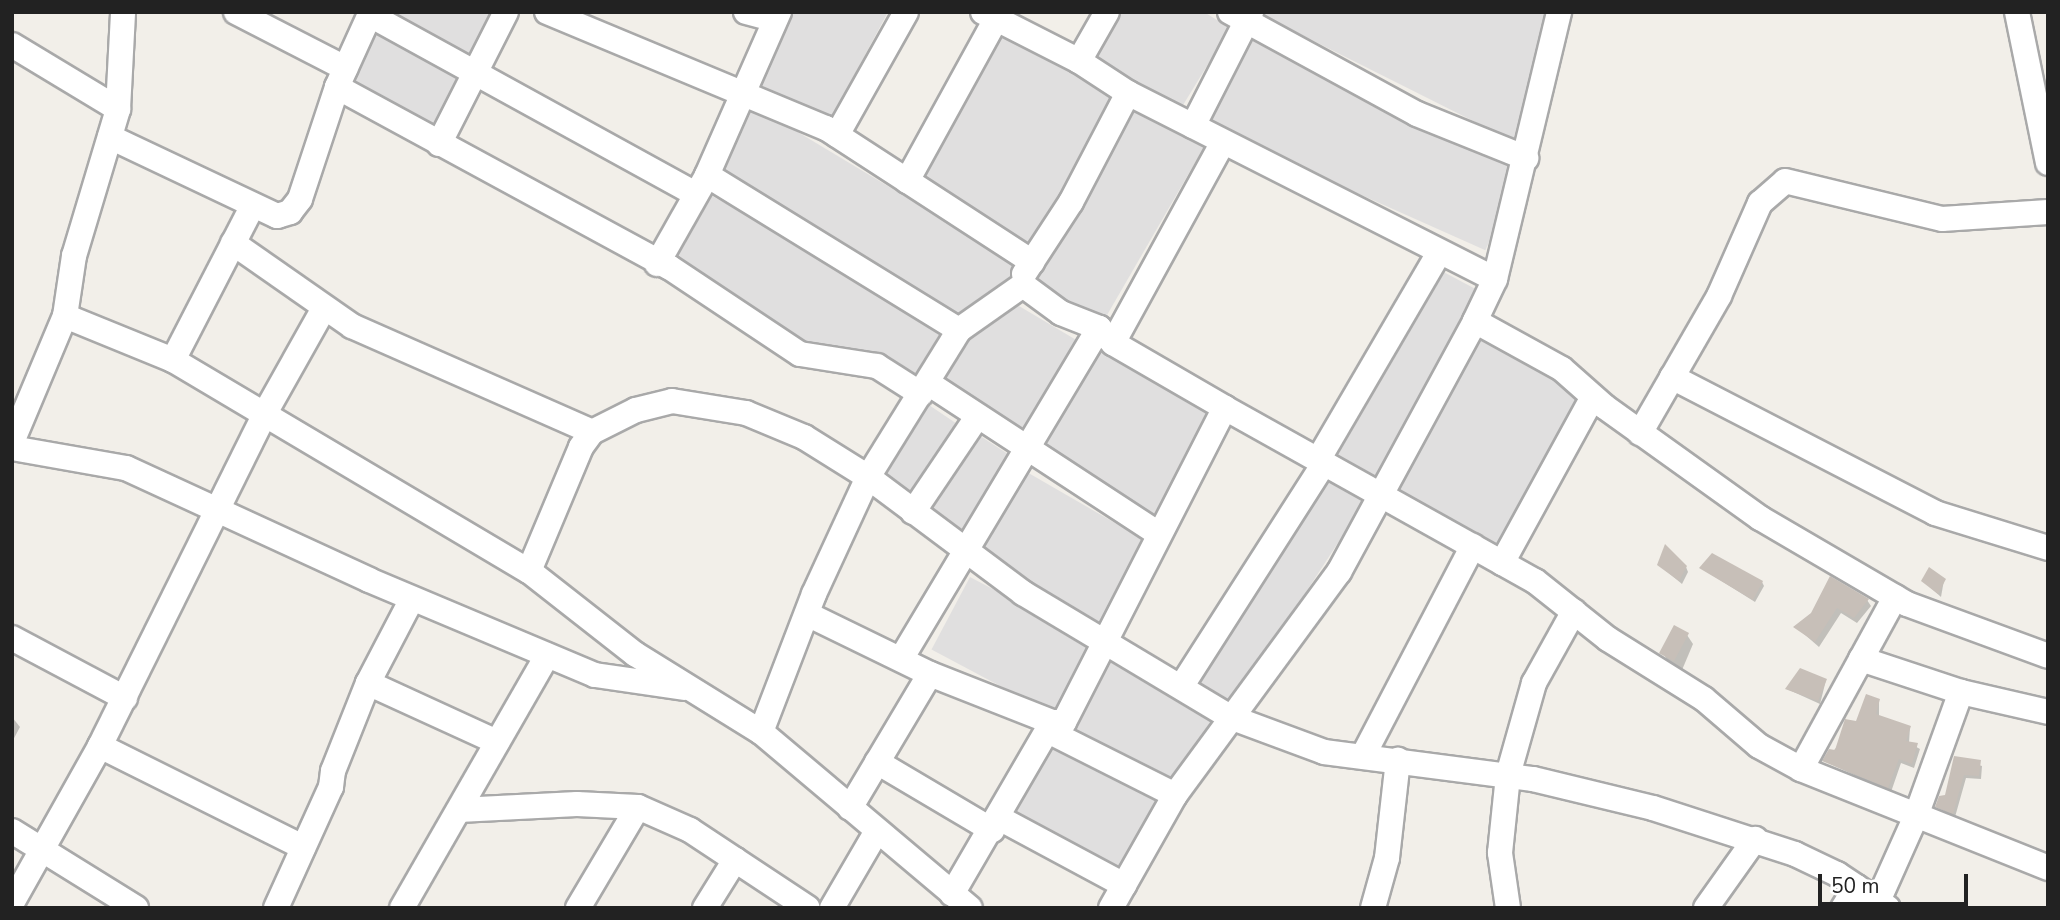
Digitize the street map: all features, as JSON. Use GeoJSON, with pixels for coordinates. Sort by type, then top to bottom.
{"type":"FeatureCollection","features":[{"type":"Feature","properties":{"kind":"street"},"geometry":{"type":"LineString","coordinates":[[123,12],[118,109],[74,256],[65,316],[20,394],[12,445],[126,468],[412,598],[594,675],[692,689]]}},
{"type":"Feature","properties":{"kind":"street"},"geometry":{"type":"LineString","coordinates":[[236,12],[439,144],[657,264],[669,267],[800,354],[877,366],[924,388],[977,417],[1157,533]]}},
{"type":"Feature","properties":{"kind":"street"},"geometry":{"type":"LineString","coordinates":[[439,144],[506,12]]}},
{"type":"Feature","properties":{"kind":"street"},"geometry":{"type":"LineString","coordinates":[[547,12],[740,93],[776,103],[837,135],[907,181],[1028,273],[1061,313],[1106,336],[1225,408],[1502,563],[1574,611],[1629,654],[1704,699],[1759,746],[1801,769],[2048,868]]}},
{"type":"Feature","properties":{"kind":"street"},"geometry":{"type":"LineString","coordinates":[[657,264],[702,184],[740,93],[777,16],[746,12]]}},
{"type":"Feature","properties":{"kind":"street"},"geometry":{"type":"LineString","coordinates":[[837,135],[906,12]]}},
{"type":"Feature","properties":{"kind":"street"},"geometry":{"type":"LineString","coordinates":[[1079,61],[1107,12]]}},
{"type":"Feature","properties":{"kind":"street"},"geometry":{"type":"LineString","coordinates":[[1111,908],[1175,795],[1339,572],[1383,497],[1475,321],[1495,279],[1559,12]]}},
{"type":"Feature","properties":{"kind":"street"},"geometry":{"type":"LineString","coordinates":[[2017,12],[2048,163]]}},
{"type":"Feature","properties":{"kind":"street"},"geometry":{"type":"LineString","coordinates":[[110,136],[277,216],[290,212],[300,199],[341,78],[371,14],[477,73],[702,184],[959,330]]}},
{"type":"Feature","properties":{"kind":"street"},"geometry":{"type":"LineString","coordinates":[[1193,127],[1242,15],[1417,114],[1526,158]]}},
{"type":"Feature","properties":{"kind":"street"},"geometry":{"type":"LineString","coordinates":[[907,181],[989,16],[1079,61],[1128,93],[1193,127],[1495,279]]}},
{"type":"Feature","properties":{"kind":"street"},"geometry":{"type":"LineString","coordinates":[[12,45],[118,109]]}},
{"type":"Feature","properties":{"kind":"street"},"geometry":{"type":"LineString","coordinates":[[761,732],[807,614],[868,477],[959,330],[1028,273],[1071,201],[1128,93]]}},
{"type":"Feature","properties":{"kind":"street"},"geometry":{"type":"LineString","coordinates":[[901,659],[964,551],[1106,336],[1223,142]]}},
{"type":"Feature","properties":{"kind":"street"},"geometry":{"type":"LineString","coordinates":[[1640,433],[1719,296],[1760,203],[1784,181],[1942,219],[2048,212]]}},
{"type":"Feature","properties":{"kind":"street"},"geometry":{"type":"LineString","coordinates":[[173,360],[253,205]]}},
{"type":"Feature","properties":{"kind":"street"},"geometry":{"type":"LineString","coordinates":[[233,243],[324,308],[437,367],[592,432]]}},
{"type":"Feature","properties":{"kind":"street"},"geometry":{"type":"LineString","coordinates":[[1181,687],[1321,462],[1439,253]]}},
{"type":"Feature","properties":{"kind":"street"},"geometry":{"type":"LineString","coordinates":[[12,903],[45,849],[100,746],[264,415],[324,308]]}},
{"type":"Feature","properties":{"kind":"street"},"geometry":{"type":"LineString","coordinates":[[65,316],[173,360],[529,571],[635,654],[761,732],[961,901],[995,824],[1050,727],[1070,717],[1108,642],[1157,533],[1225,408]]}},
{"type":"Feature","properties":{"kind":"street"},"geometry":{"type":"LineString","coordinates":[[1475,321],[1562,369],[1640,433],[1760,518],[1895,597],[1950,623],[2048,656]]}},
{"type":"Feature","properties":{"kind":"street"},"geometry":{"type":"LineString","coordinates":[[1672,377],[1935,513],[2048,548]]}},
{"type":"Feature","properties":{"kind":"street"},"geometry":{"type":"LineString","coordinates":[[1502,563],[1593,397]]}},
{"type":"Feature","properties":{"kind":"street"},"geometry":{"type":"LineString","coordinates":[[529,571],[581,447],[592,432],[636,410],[672,401],[746,413],[804,436],[868,477],[964,551],[1230,717],[1324,752],[1508,775],[1606,795],[1755,839],[1837,874],[1883,904],[1961,692]]}},
{"type":"Feature","properties":{"kind":"street"},"geometry":{"type":"LineString","coordinates":[[913,512],[977,417]]}},
{"type":"Feature","properties":{"kind":"street"},"geometry":{"type":"LineString","coordinates":[[1363,756],[1473,546]]}},
{"type":"Feature","properties":{"kind":"street"},"geometry":{"type":"LineString","coordinates":[[1801,769],[1895,597]]}},
{"type":"Feature","properties":{"kind":"street"},"geometry":{"type":"LineString","coordinates":[[276,908],[331,787],[332,771],[368,683],[412,598]]}},
{"type":"Feature","properties":{"kind":"street"},"geometry":{"type":"LineString","coordinates":[[1508,908],[1500,853],[1508,775],[1534,683],[1574,611]]}},
{"type":"Feature","properties":{"kind":"street"},"geometry":{"type":"LineString","coordinates":[[807,614],[930,674],[1050,727],[1175,795]]}},
{"type":"Feature","properties":{"kind":"street"},"geometry":{"type":"LineString","coordinates":[[12,638],[125,698]]}},
{"type":"Feature","properties":{"kind":"street"},"geometry":{"type":"LineString","coordinates":[[402,908],[547,656]]}},
{"type":"Feature","properties":{"kind":"street"},"geometry":{"type":"LineString","coordinates":[[1861,659],[1961,692],[2048,712]]}},
{"type":"Feature","properties":{"kind":"street"},"geometry":{"type":"LineString","coordinates":[[850,808],[930,674]]}},
{"type":"Feature","properties":{"kind":"street"},"geometry":{"type":"LineString","coordinates":[[368,683],[497,742]]}},
{"type":"Feature","properties":{"kind":"street"},"geometry":{"type":"LineString","coordinates":[[100,746],[303,847]]}},
{"type":"Feature","properties":{"kind":"street"},"geometry":{"type":"LineString","coordinates":[[1373,908],[1387,858],[1398,760]]}},
{"type":"Feature","properties":{"kind":"street"},"geometry":{"type":"LineString","coordinates":[[877,762],[995,824],[1124,885]]}},
{"type":"Feature","properties":{"kind":"street"},"geometry":{"type":"LineString","coordinates":[[459,810],[577,804],[638,807],[690,830],[808,908]]}},
{"type":"Feature","properties":{"kind":"street"},"geometry":{"type":"LineString","coordinates":[[578,908],[638,807]]}},
{"type":"Feature","properties":{"kind":"street"},"geometry":{"type":"LineString","coordinates":[[12,831],[45,849],[125,905]]}},
{"type":"Feature","properties":{"kind":"street"},"geometry":{"type":"LineString","coordinates":[[832,908],[877,831]]}},
{"type":"Feature","properties":{"kind":"street"},"geometry":{"type":"LineString","coordinates":[[1706,908],[1755,839]]}},
{"type":"Feature","properties":{"kind":"street"},"geometry":{"type":"LineString","coordinates":[[705,908],[735,860]]}},
{"type":"Feature","properties":{"kind":"street"},"geometry":{"type":"LineString","coordinates":[[1843,908],[1856,887]]}},
{"type":"Feature","properties":{"kind":"shaded area"},"geometry":{"type":"Polygon","coordinates":[[[380,12],[493,12],[470,57],[380,12]]]}},
{"type":"Feature","properties":{"kind":"shaded area"},"geometry":{"type":"Polygon","coordinates":[[[790,12],[888,12],[826,128],[750,87],[790,12]]]}},
{"type":"Feature","properties":{"kind":"shaded area"},"geometry":{"type":"Polygon","coordinates":[[[1117,12],[1204,12],[1230,28],[1177,115],[1087,62],[1117,12]]]}},
{"type":"Feature","properties":{"kind":"shaded area"},"geometry":{"type":"Polygon","coordinates":[[[1264,12],[1548,14],[1519,144],[1262,15],[1264,12]]]}},
{"type":"Feature","properties":{"kind":"shaded area"},"geometry":{"type":"Polygon","coordinates":[[[375,24],[468,71],[436,133],[344,85],[375,24]]]}},
{"type":"Feature","properties":{"kind":"shaded area"},"geometry":{"type":"Polygon","coordinates":[[[999,28],[1116,96],[1028,247],[912,180],[999,28]]]}},
{"type":"Feature","properties":{"kind":"shaded area"},"geometry":{"type":"Polygon","coordinates":[[[1246,33],[1526,158],[1485,250],[1205,125],[1246,33]]]}},
{"type":"Feature","properties":{"kind":"shaded area"},"geometry":{"type":"Polygon","coordinates":[[[1129,99],[1206,144],[1099,329],[1022,284],[1129,99]]]}},
{"type":"Feature","properties":{"kind":"shaded area"},"geometry":{"type":"Polygon","coordinates":[[[748,102],[1021,266],[978,339],[704,175],[748,102]]]}},
{"type":"Feature","properties":{"kind":"shaded area"},"geometry":{"type":"Polygon","coordinates":[[[712,196],[959,330],[919,388],[811,351],[669,267],[712,196]]]}},
{"type":"Feature","properties":{"kind":"shaded area"},"geometry":{"type":"Polygon","coordinates":[[[1436,268],[1479,291],[1377,483],[1334,460],[1436,268]]]}},
{"type":"Feature","properties":{"kind":"shaded area"},"geometry":{"type":"Polygon","coordinates":[[[1019,306],[1078,341],[1023,432],[938,381],[976,319],[1019,306]]]}},
{"type":"Feature","properties":{"kind":"shaded area"},"geometry":{"type":"Polygon","coordinates":[[[1480,334],[1557,375],[1581,398],[1499,551],[1393,495],[1480,334]]]}},
{"type":"Feature","properties":{"kind":"shaded area"},"geometry":{"type":"Polygon","coordinates":[[[1098,349],[1211,414],[1153,516],[1040,450],[1098,349]]]}},
{"type":"Feature","properties":{"kind":"shaded area"},"geometry":{"type":"Polygon","coordinates":[[[926,403],[961,426],[912,499],[877,476],[926,403]]]}},
{"type":"Feature","properties":{"kind":"shaded area"},"geometry":{"type":"Polygon","coordinates":[[[974,432],[1013,457],[961,537],[922,512],[974,432]]]}},
{"type":"Feature","properties":{"kind":"shaded area"},"geometry":{"type":"Polygon","coordinates":[[[1025,471],[1147,542],[1098,626],[976,556],[1025,471]]]}},
{"type":"Feature","properties":{"kind":"shaded area"},"geometry":{"type":"Polygon","coordinates":[[[1327,477],[1365,502],[1229,710],[1191,686],[1327,477]]]}},
{"type":"Feature","properties":{"kind":"shaded area"},"geometry":{"type":"Polygon","coordinates":[[[970,577],[1104,648],[1066,721],[932,649],[970,577]]]}},
{"type":"Feature","properties":{"kind":"shaded area"},"geometry":{"type":"Polygon","coordinates":[[[1110,661],[1213,720],[1173,791],[1070,731],[1110,661]]]}},
{"type":"Feature","properties":{"kind":"shaded area"},"geometry":{"type":"Polygon","coordinates":[[[1049,744],[1157,799],[1120,872],[1012,817],[1049,744]]]}},
{"type":"Feature","properties":{"kind":"building"},"geometry":{"type":"Polygon","coordinates":[[[1665,544],[1687,566],[1679,581],[1657,565],[1665,544]]]}},
{"type":"Feature","properties":{"kind":"building"},"geometry":{"type":"Polygon","coordinates":[[[1712,553],[1763,581],[1753,600],[1699,568],[1712,553]]]}},
{"type":"Feature","properties":{"kind":"building"},"geometry":{"type":"Polygon","coordinates":[[[1929,567],[1946,579],[1938,594],[1921,581],[1929,567]]]}},
{"type":"Feature","properties":{"kind":"building"},"geometry":{"type":"Polygon","coordinates":[[[1830,576],[1869,599],[1854,618],[1837,608],[1815,642],[1793,627],[1811,613],[1830,576]]]}},
{"type":"Feature","properties":{"kind":"building"},"geometry":{"type":"Polygon","coordinates":[[[1674,625],[1689,633],[1674,661],[1659,653],[1674,625]]]}},
{"type":"Feature","properties":{"kind":"building"},"geometry":{"type":"Polygon","coordinates":[[[1800,668],[1827,679],[1818,701],[1785,689],[1800,668]]]}},
{"type":"Feature","properties":{"kind":"building"},"geometry":{"type":"Polygon","coordinates":[[[1866,694],[1880,699],[1876,714],[1911,726],[1906,741],[1918,743],[1912,764],[1899,759],[1888,788],[1822,761],[1829,749],[1835,750],[1845,719],[1856,721],[1866,694]]]}},
{"type":"Feature","properties":{"kind":"building"},"geometry":{"type":"Polygon","coordinates":[[[1954,756],[1981,760],[1979,776],[1964,775],[1953,814],[1935,807],[1939,796],[1945,795],[1954,756]]]}}]}
